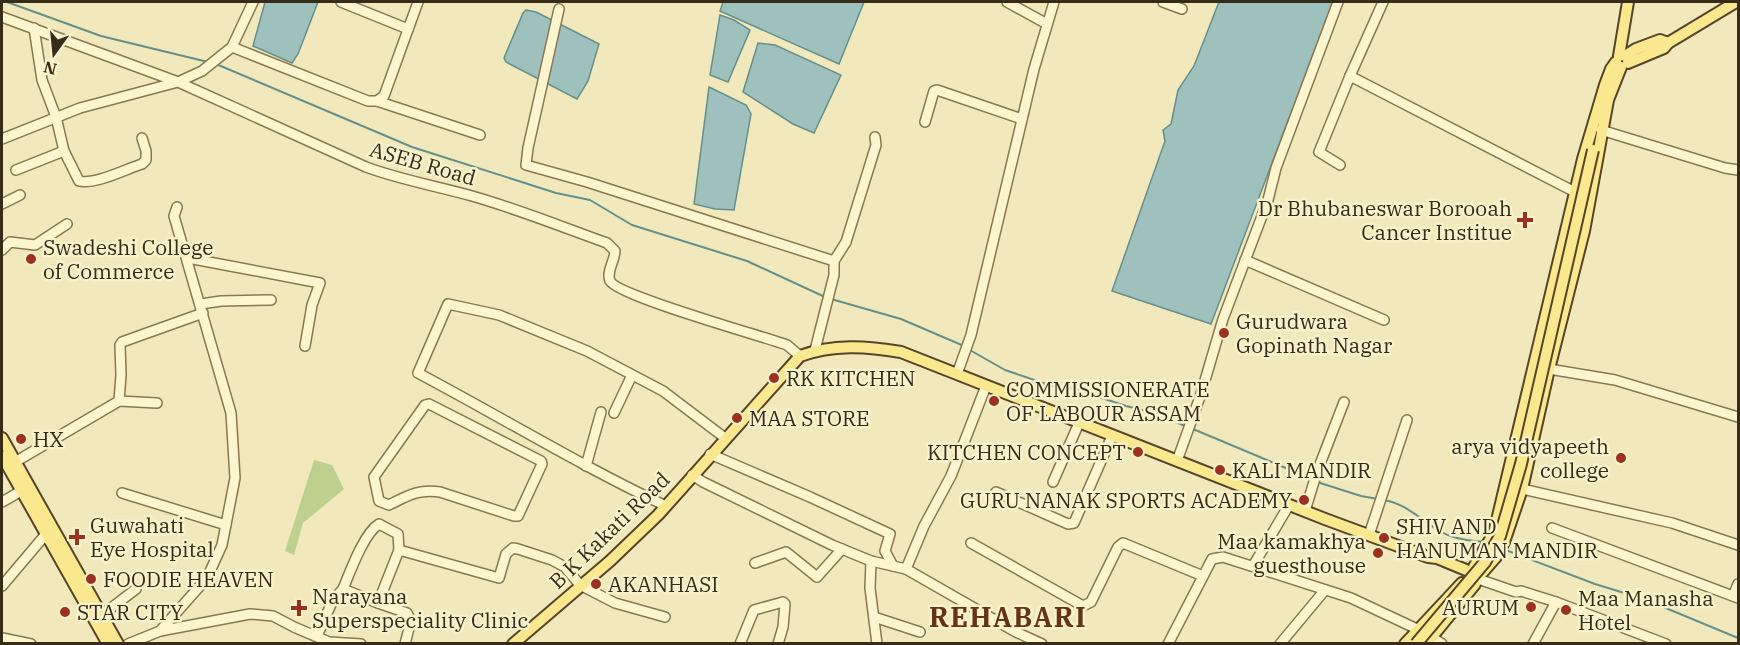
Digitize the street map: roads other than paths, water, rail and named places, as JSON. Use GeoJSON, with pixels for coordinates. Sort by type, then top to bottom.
{"type":"FeatureCollection","features":[{"type":"Feature","properties":{"kind":"main road"},"geometry":{"type":"LineString","coordinates":[[1429,640],[1474,575],[1480,556],[1494,533],[1575,192],[1601,130],[1608,100],[1622,61],[1628,2]]}},
{"type":"Feature","properties":{"kind":"main road"},"geometry":{"type":"LineString","coordinates":[[1416,644],[1485,562],[1500,536],[1521,464],[1605,85],[1611,69],[1636,49],[1660,40],[1668,43],[1736,2]]}},
{"type":"Feature","properties":{"kind":"main road"},"geometry":{"type":"LineString","coordinates":[[1405,644],[1417,629],[1496,557],[1504,542],[1522,489],[1584,231],[1593,145]]}},
{"type":"Feature","properties":{"kind":"main road"},"geometry":{"type":"LineString","coordinates":[[800,356],[815,350],[833,347],[870,347],[901,352],[1289,505],[1428,557],[1437,558],[1474,575]]}},
{"type":"Feature","properties":{"kind":"main road","name":"B K Kakati Road"},"geometry":{"type":"LineString","coordinates":[[514,643],[610,561],[666,506],[710,454],[800,356]]}},
{"type":"Feature","properties":{"kind":"main road"},"geometry":{"type":"LineString","coordinates":[[2,438],[118,644]]}},
{"type":"Feature","properties":{"kind":"main road"},"geometry":{"type":"LineString","coordinates":[[2,456],[108,644]]}},
{"type":"Feature","properties":{"kind":"street"},"geometry":{"type":"LineString","coordinates":[[2,139],[80,108],[178,82],[202,71],[232,47],[253,2]]}},
{"type":"Feature","properties":{"kind":"street"},"geometry":{"type":"LineString","coordinates":[[341,2],[408,29]]}},
{"type":"Feature","properties":{"kind":"street"},"geometry":{"type":"LineString","coordinates":[[377,101],[384,96],[418,2]]}},
{"type":"Feature","properties":{"kind":"street"},"geometry":{"type":"LineString","coordinates":[[1007,2],[1047,24]]}},
{"type":"Feature","properties":{"kind":"street"},"geometry":{"type":"LineString","coordinates":[[957,374],[971,335],[1022,119],[1054,2]]}},
{"type":"Feature","properties":{"kind":"street"},"geometry":{"type":"LineString","coordinates":[[1163,2],[1182,9]]}},
{"type":"Feature","properties":{"kind":"street"},"geometry":{"type":"LineString","coordinates":[[1177,461],[1223,319],[1338,2]]}},
{"type":"Feature","properties":{"kind":"street"},"geometry":{"type":"LineString","coordinates":[[1340,165],[1319,152],[1383,2]]}},
{"type":"Feature","properties":{"kind":"street"},"geometry":{"type":"LineString","coordinates":[[559,9],[526,165],[587,182],[834,261]]}},
{"type":"Feature","properties":{"kind":"street","name":"ASEB Road"},"geometry":{"type":"LineString","coordinates":[[2,17],[178,82],[366,167],[397,178],[472,196],[607,243],[615,250],[609,275],[610,281],[617,288],[787,345],[800,356]]}},
{"type":"Feature","properties":{"kind":"street"},"geometry":{"type":"LineString","coordinates":[[34,28],[42,80],[56,117],[64,151],[79,181],[85,183],[142,164],[146,160],[142,138]]}},
{"type":"Feature","properties":{"kind":"street"},"geometry":{"type":"LineString","coordinates":[[232,47],[368,101],[377,101],[480,135]]}},
{"type":"Feature","properties":{"kind":"street"},"geometry":{"type":"LineString","coordinates":[[1350,76],[1575,192]]}},
{"type":"Feature","properties":{"kind":"street"},"geometry":{"type":"LineString","coordinates":[[925,122],[937,90],[1022,119]]}},
{"type":"Feature","properties":{"kind":"street"},"geometry":{"type":"LineString","coordinates":[[1601,130],[1738,170]]}},
{"type":"Feature","properties":{"kind":"street"},"geometry":{"type":"LineString","coordinates":[[815,350],[834,261],[846,242],[876,145],[875,136]]}},
{"type":"Feature","properties":{"kind":"street"},"geometry":{"type":"LineString","coordinates":[[16,170],[64,151]]}},
{"type":"Feature","properties":{"kind":"street"},"geometry":{"type":"LineString","coordinates":[[2,204],[20,195]]}},
{"type":"Feature","properties":{"kind":"street"},"geometry":{"type":"LineString","coordinates":[[160,630],[207,578],[222,545],[235,478],[231,413],[174,216],[177,207]]}},
{"type":"Feature","properties":{"kind":"street"},"geometry":{"type":"LineString","coordinates":[[2,250],[10,242],[35,245],[67,224]]}},
{"type":"Feature","properties":{"kind":"street"},"geometry":{"type":"LineString","coordinates":[[188,258],[320,283],[312,305],[304,346]]}},
{"type":"Feature","properties":{"kind":"street"},"geometry":{"type":"LineString","coordinates":[[1245,260],[1384,320]]}},
{"type":"Feature","properties":{"kind":"street"},"geometry":{"type":"LineString","coordinates":[[119,401],[121,343],[221,301],[271,300]]}},
{"type":"Feature","properties":{"kind":"street"},"geometry":{"type":"LineString","coordinates":[[666,506],[586,466],[418,373],[448,304],[499,315],[587,351],[663,391],[701,417],[725,438]]}},
{"type":"Feature","properties":{"kind":"street"},"geometry":{"type":"LineString","coordinates":[[1549,369],[1615,380],[1738,417]]}},
{"type":"Feature","properties":{"kind":"street"},"geometry":{"type":"LineString","coordinates":[[614,413],[632,375]]}},
{"type":"Feature","properties":{"kind":"street"},"geometry":{"type":"LineString","coordinates":[[906,569],[924,526],[951,476],[986,386]]}},
{"type":"Feature","properties":{"kind":"street"},"geometry":{"type":"LineString","coordinates":[[15,462],[119,401],[157,403]]}},
{"type":"Feature","properties":{"kind":"street"},"geometry":{"type":"LineString","coordinates":[[1305,511],[1317,472],[1344,402]]}},
{"type":"Feature","properties":{"kind":"street"},"geometry":{"type":"LineString","coordinates":[[429,404],[468,422],[539,458],[542,465],[518,516],[428,490],[415,492],[389,506],[379,501],[374,477],[425,405],[429,404]]}},
{"type":"Feature","properties":{"kind":"street"},"geometry":{"type":"LineString","coordinates":[[468,422],[477,404]]}},
{"type":"Feature","properties":{"kind":"street"},"geometry":{"type":"LineString","coordinates":[[586,466],[601,412]]}},
{"type":"Feature","properties":{"kind":"street"},"geometry":{"type":"LineString","coordinates":[[1369,535],[1407,420]]}},
{"type":"Feature","properties":{"kind":"street"},"geometry":{"type":"LineString","coordinates":[[1053,482],[1079,423]]}},
{"type":"Feature","properties":{"kind":"street"},"geometry":{"type":"LineString","coordinates":[[996,492],[1068,524],[1074,523],[1112,436]]}},
{"type":"Feature","properties":{"kind":"street"},"geometry":{"type":"LineString","coordinates":[[539,458],[551,447]]}},
{"type":"Feature","properties":{"kind":"street"},"geometry":{"type":"LineString","coordinates":[[710,454],[810,496],[890,534],[885,551],[892,566]]}},
{"type":"Feature","properties":{"kind":"street"},"geometry":{"type":"LineString","coordinates":[[692,475],[842,549],[871,561],[906,569],[1016,632],[1042,644]]}},
{"type":"Feature","properties":{"kind":"street"},"geometry":{"type":"LineString","coordinates":[[1522,489],[1672,523],[1738,545]]}},
{"type":"Feature","properties":{"kind":"street"},"geometry":{"type":"LineString","coordinates":[[2,502],[21,491]]}},
{"type":"Feature","properties":{"kind":"street"},"geometry":{"type":"LineString","coordinates":[[122,493],[226,525]]}},
{"type":"Feature","properties":{"kind":"street"},"geometry":{"type":"LineString","coordinates":[[1253,566],[1289,505]]}},
{"type":"Feature","properties":{"kind":"street"},"geometry":{"type":"LineString","coordinates":[[317,636],[333,600],[343,589],[363,546],[375,526],[379,524],[398,534],[399,550],[378,603]]}},
{"type":"Feature","properties":{"kind":"street"},"geometry":{"type":"LineString","coordinates":[[1552,528],[1736,597],[1738,584]]}},
{"type":"Feature","properties":{"kind":"street"},"geometry":{"type":"LineString","coordinates":[[2,586],[46,534]]}},
{"type":"Feature","properties":{"kind":"street"},"geometry":{"type":"LineString","coordinates":[[971,543],[1083,606],[1091,602],[1118,547],[1123,543],[1203,576]]}},
{"type":"Feature","properties":{"kind":"street"},"geometry":{"type":"LineString","coordinates":[[399,550],[499,578],[506,554],[513,549],[518,549],[552,560],[565,567],[580,585],[615,603],[665,617]]}},
{"type":"Feature","properties":{"kind":"street"},"geometry":{"type":"LineString","coordinates":[[755,563],[786,552],[817,577],[842,549]]}},
{"type":"Feature","properties":{"kind":"street"},"geometry":{"type":"LineString","coordinates":[[1168,644],[1212,559],[1218,556],[1351,598],[1417,629]]}},
{"type":"Feature","properties":{"kind":"street"},"geometry":{"type":"LineString","coordinates":[[871,561],[870,588],[877,644]]}},
{"type":"Feature","properties":{"kind":"street"},"geometry":{"type":"LineString","coordinates":[[1474,575],[1518,587],[1521,591],[1666,644]]}},
{"type":"Feature","properties":{"kind":"street"},"geometry":{"type":"LineString","coordinates":[[102,615],[136,589]]}},
{"type":"Feature","properties":{"kind":"street"},"geometry":{"type":"LineString","coordinates":[[343,589],[407,613],[410,622],[405,644]]}},
{"type":"Feature","properties":{"kind":"street"},"geometry":{"type":"LineString","coordinates":[[1280,644],[1325,590]]}},
{"type":"Feature","properties":{"kind":"street"},"geometry":{"type":"LineString","coordinates":[[740,644],[754,610],[783,602],[785,604],[784,619],[778,644]]}},
{"type":"Feature","properties":{"kind":"street"},"geometry":{"type":"LineString","coordinates":[[1533,644],[1556,602]]}},
{"type":"Feature","properties":{"kind":"street"},"geometry":{"type":"LineString","coordinates":[[128,644],[160,630],[250,614],[273,616],[329,642],[361,644]]}},
{"type":"Feature","properties":{"kind":"street"},"geometry":{"type":"LineString","coordinates":[[874,617],[920,632]]}},
{"type":"Feature","properties":{"kind":"street"},"geometry":{"type":"LineString","coordinates":[[2,638],[31,644]]}},
{"type":"Feature","properties":{"kind":"street"},"geometry":{"type":"LineString","coordinates":[[1429,640],[1442,644]]}},
{"type":"Feature","properties":{"kind":"water"},"geometry":{"type":"Polygon","coordinates":[[[265,2],[318,2],[298,54],[292,63],[253,46],[265,2]]]}},
{"type":"Feature","properties":{"kind":"water"},"geometry":{"type":"Polygon","coordinates":[[[723,2],[864,2],[839,64],[720,11],[723,2]]]}},
{"type":"Feature","properties":{"kind":"water"},"geometry":{"type":"Polygon","coordinates":[[[1219,2],[1333,2],[1211,324],[1112,291],[1165,141],[1163,130],[1171,124],[1178,90],[1194,66],[1219,2]]]}},
{"type":"Feature","properties":{"kind":"water"},"geometry":{"type":"Polygon","coordinates":[[[526,10],[536,12],[599,44],[588,81],[577,99],[506,62],[504,58],[526,10]]]}},
{"type":"Feature","properties":{"kind":"water"},"geometry":{"type":"Polygon","coordinates":[[[720,15],[750,30],[728,82],[710,75],[720,15]]]}},
{"type":"Feature","properties":{"kind":"water"},"geometry":{"type":"Polygon","coordinates":[[[758,43],[775,45],[841,75],[814,133],[793,124],[743,92],[758,43]]]}},
{"type":"Feature","properties":{"kind":"water"},"geometry":{"type":"Polygon","coordinates":[[[709,87],[746,105],[751,114],[734,210],[715,209],[694,204],[709,87]]]}},
{"type":"Feature","properties":{"kind":"waterway"},"geometry":{"type":"LineString","coordinates":[[7,2],[101,36],[208,62]]}},
{"type":"Feature","properties":{"kind":"waterway"},"geometry":{"type":"LineString","coordinates":[[216,64],[412,147],[556,193],[590,200],[632,225],[747,261],[825,297]]}},
{"type":"Feature","properties":{"kind":"waterway"},"geometry":{"type":"LineString","coordinates":[[831,299],[901,319],[964,346]]}},
{"type":"Feature","properties":{"kind":"waterway"},"geometry":{"type":"LineString","coordinates":[[968,349],[1005,370],[1052,386],[1072,388],[1159,414],[1187,427]]}},
{"type":"Feature","properties":{"kind":"waterway"},"geometry":{"type":"LineString","coordinates":[[1193,429],[1312,479]]}},
{"type":"Feature","properties":{"kind":"waterway"},"geometry":{"type":"LineString","coordinates":[[1317,482],[1378,499]]}},
{"type":"Feature","properties":{"kind":"waterway"},"geometry":{"type":"LineString","coordinates":[[1383,500],[1405,508],[1449,535],[1484,542]]}},
{"type":"Feature","properties":{"kind":"waterway"},"geometry":{"type":"LineString","coordinates":[[1503,549],[1595,584],[1644,599],[1738,638]]}},
{"type":"Feature","properties":{"kind":"place","name":"Dr Bhubaneswar Borooah Cancer Institue"},"geometry":{"type":"Point","coordinates":[1525,220]}},
{"type":"Feature","properties":{"kind":"place","name":"Swadeshi College of Commerce"},"geometry":{"type":"Point","coordinates":[31,259]}},
{"type":"Feature","properties":{"kind":"place","name":"Gurudwara Gopinath Nagar"},"geometry":{"type":"Point","coordinates":[1224,333]}},
{"type":"Feature","properties":{"kind":"place","name":"RK KITCHEN"},"geometry":{"type":"Point","coordinates":[774,378]}},
{"type":"Feature","properties":{"kind":"place","name":"COMMISSIONERATE OF LABOUR ASSAM"},"geometry":{"type":"Point","coordinates":[994,401]}},
{"type":"Feature","properties":{"kind":"place","name":"MAA STORE"},"geometry":{"type":"Point","coordinates":[737,418]}},
{"type":"Feature","properties":{"kind":"place","name":"HX"},"geometry":{"type":"Point","coordinates":[21,439]}},
{"type":"Feature","properties":{"kind":"place","name":"KITCHEN CONCEPT"},"geometry":{"type":"Point","coordinates":[1138,452]}},
{"type":"Feature","properties":{"kind":"place","name":"arya vidyapeeth college"},"geometry":{"type":"Point","coordinates":[1621,458]}},
{"type":"Feature","properties":{"kind":"place","name":"KALI MANDIR"},"geometry":{"type":"Point","coordinates":[1220,470]}},
{"type":"Feature","properties":{"kind":"place","name":"GURU NANAK SPORTS ACADEMY"},"geometry":{"type":"Point","coordinates":[1304,500]}},
{"type":"Feature","properties":{"kind":"place","name":"Guwahati Eye Hospital"},"geometry":{"type":"Point","coordinates":[77,537]}},
{"type":"Feature","properties":{"kind":"place","name":"SHIV AND HANUMAN MANDIR"},"geometry":{"type":"Point","coordinates":[1384,538]}},
{"type":"Feature","properties":{"kind":"place","name":"Maa kamakhya guesthouse"},"geometry":{"type":"Point","coordinates":[1378,553]}},
{"type":"Feature","properties":{"kind":"place","name":"FOODIE HEAVEN"},"geometry":{"type":"Point","coordinates":[91,579]}},
{"type":"Feature","properties":{"kind":"place","name":"AKANHASI"},"geometry":{"type":"Point","coordinates":[596,584]}},
{"type":"Feature","properties":{"kind":"place","name":"AURUM"},"geometry":{"type":"Point","coordinates":[1531,607]}},
{"type":"Feature","properties":{"kind":"place","name":"Narayana Superspeciality Clinic"},"geometry":{"type":"Point","coordinates":[299,608]}},
{"type":"Feature","properties":{"kind":"place","name":"Maa Manasha Hotel"},"geometry":{"type":"Point","coordinates":[1566,610]}},
{"type":"Feature","properties":{"kind":"place","name":"STAR CITY"},"geometry":{"type":"Point","coordinates":[65,612]}},
{"type":"Feature","properties":{"kind":"district","name":"REHABARI"},"geometry":{"type":"Point","coordinates":[1008,616]}}]}
